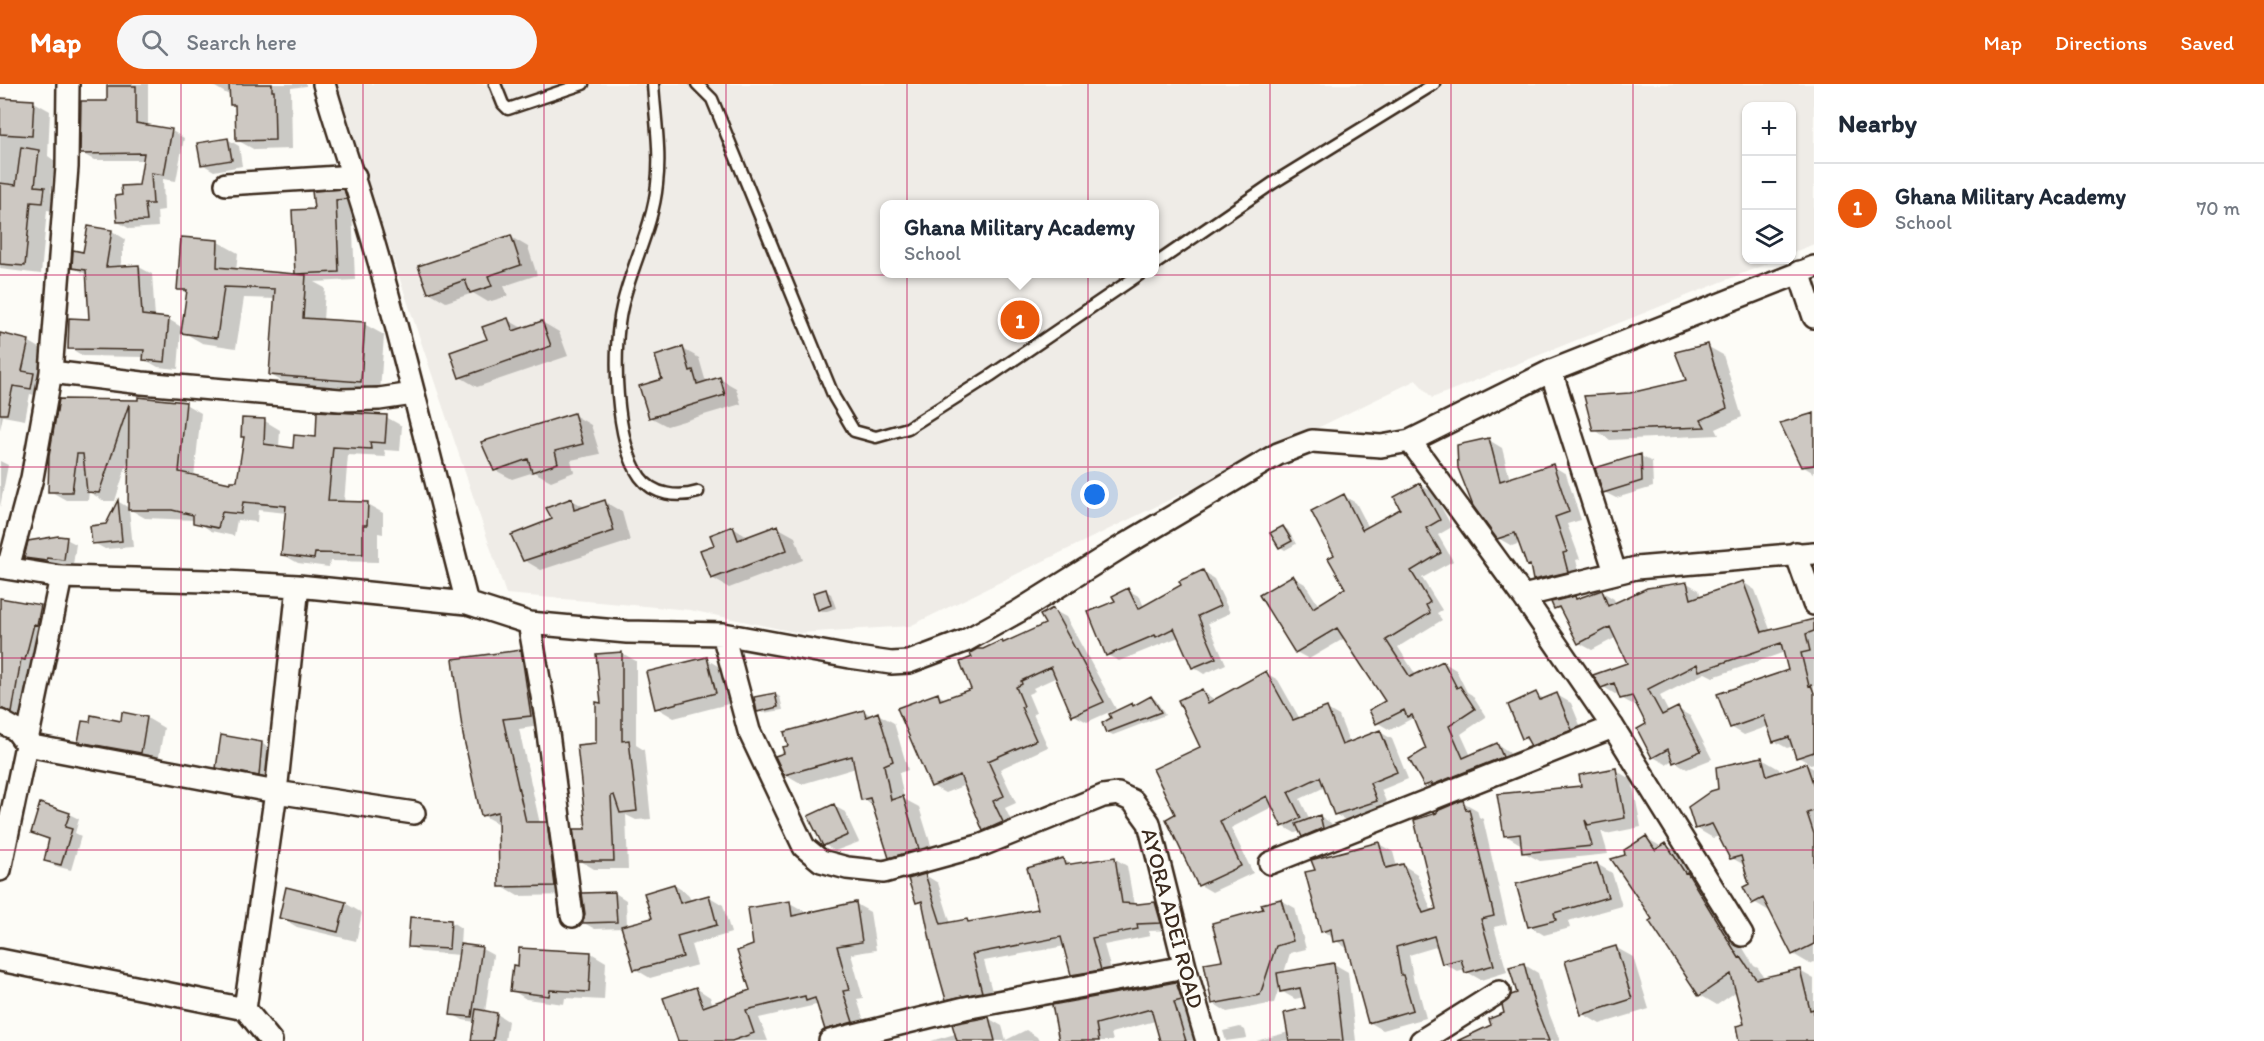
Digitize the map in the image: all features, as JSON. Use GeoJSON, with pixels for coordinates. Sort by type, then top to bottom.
{"type":"FeatureCollection","features":[{"type":"Feature","properties":{"kind":"street"},"geometry":{"type":"LineString","coordinates":[[68,84],[67,167],[51,372],[32,478],[4,567],[61,577],[298,586],[467,603],[529,623],[627,632],[723,634],[891,663],[922,659],[965,641],[1019,611],[1126,544],[1278,454],[1312,441],[1381,446],[1410,441],[1551,371],[1807,270],[1814,317]]}},
{"type":"Feature","properties":{"kind":"street"},"geometry":{"type":"LineString","coordinates":[[324,84],[355,177],[384,279],[467,603]]}},
{"type":"Feature","properties":{"kind":"street"},"geometry":{"type":"LineString","coordinates":[[226,184],[355,177]]}},
{"type":"Feature","properties":{"kind":"street"},"geometry":{"type":"LineString","coordinates":[[1551,371],[1615,572]]}},
{"type":"Feature","properties":{"kind":"street"},"geometry":{"type":"LineString","coordinates":[[51,372],[142,383],[340,400],[380,399],[413,394]]}},
{"type":"Feature","properties":{"kind":"street"},"geometry":{"type":"LineString","coordinates":[[1410,441],[1523,596],[1613,727],[1742,935]]}},
{"type":"Feature","properties":{"kind":"street"},"geometry":{"type":"LineString","coordinates":[[1523,596],[1636,568],[1805,553],[1814,604]]}},
{"type":"Feature","properties":{"kind":"street"},"geometry":{"type":"LineString","coordinates":[[0,870],[61,577]]}},
{"type":"Feature","properties":{"kind":"street"},"geometry":{"type":"LineString","coordinates":[[245,1009],[276,792],[298,586]]}},
{"type":"Feature","properties":{"kind":"street"},"geometry":{"type":"LineString","coordinates":[[529,623],[546,718],[572,916]]}},
{"type":"Feature","properties":{"kind":"street","name":"AYORA ADEI ROAD"},"geometry":{"type":"LineString","coordinates":[[723,634],[749,732],[804,847],[821,861],[847,868],[884,872],[982,845],[1103,796],[1118,794],[1133,801],[1149,824],[1185,967],[1207,1041]]}},
{"type":"Feature","properties":{"kind":"street"},"geometry":{"type":"LineString","coordinates":[[0,722],[16,730],[27,745],[276,792],[414,813]]}},
{"type":"Feature","properties":{"kind":"street"},"geometry":{"type":"LineString","coordinates":[[1270,863],[1613,727]]}},
{"type":"Feature","properties":{"kind":"street"},"geometry":{"type":"LineString","coordinates":[[0,960],[245,1009],[271,1041]]}},
{"type":"Feature","properties":{"kind":"street"},"geometry":{"type":"LineString","coordinates":[[830,1041],[965,1008],[1185,967]]}},
{"type":"Feature","properties":{"kind":"street"},"geometry":{"type":"LineString","coordinates":[[1421,1041],[1499,992]]}},
{"type":"Feature","properties":{"kind":"lane"},"geometry":{"type":"LineString","coordinates":[[495,84],[503,104],[508,109],[583,84]]}},
{"type":"Feature","properties":{"kind":"lane"},"geometry":{"type":"LineString","coordinates":[[653,84],[657,185],[622,306],[615,376],[626,446],[640,476],[649,486],[670,495],[683,496],[698,492]]}},
{"type":"Feature","properties":{"kind":"lane"},"geometry":{"type":"LineString","coordinates":[[697,84],[712,99],[834,398],[854,431],[876,437],[908,428],[990,376],[1133,278]]}},
{"type":"Feature","properties":{"kind":"lane"},"geometry":{"type":"LineString","coordinates":[[1159,261],[1273,183],[1434,84]]}},
{"type":"Feature","properties":{"kind":"shaded area"},"geometry":{"type":"Polygon","coordinates":[[[334,84],[1814,84],[1814,244],[1796,251],[1796,102],[1742,102],[1742,264],[1766,264],[1432,398],[1416,380],[910,626],[799,633],[690,610],[506,594],[334,84]]]}},
{"type":"Feature","properties":{"kind":"building"},"geometry":{"type":"Polygon","coordinates":[[[229,84],[272,84],[275,140],[236,141],[235,105],[230,105],[229,84]]]}},
{"type":"Feature","properties":{"kind":"building"},"geometry":{"type":"Polygon","coordinates":[[[107,86],[136,86],[136,123],[172,129],[164,175],[151,173],[153,204],[145,204],[147,221],[117,222],[115,196],[122,195],[121,186],[139,185],[144,153],[80,154],[81,101],[107,101],[107,86]]]}},
{"type":"Feature","properties":{"kind":"building"},"geometry":{"type":"Polygon","coordinates":[[[0,98],[34,100],[32,136],[0,134],[0,98]]]}},
{"type":"Feature","properties":{"kind":"building"},"geometry":{"type":"Polygon","coordinates":[[[228,138],[232,160],[201,165],[197,143],[228,138]]]}},
{"type":"Feature","properties":{"kind":"building"},"geometry":{"type":"Polygon","coordinates":[[[21,147],[39,150],[35,186],[45,187],[43,203],[31,202],[25,266],[0,264],[0,183],[16,185],[21,147]]]}},
{"type":"Feature","properties":{"kind":"building"},"geometry":{"type":"Polygon","coordinates":[[[344,189],[347,199],[336,200],[339,272],[295,274],[292,210],[314,209],[312,191],[344,189]]]}},
{"type":"Feature","properties":{"kind":"building"},"geometry":{"type":"Polygon","coordinates":[[[88,226],[112,230],[106,267],[139,265],[142,315],[169,318],[165,362],[143,360],[144,350],[68,349],[69,318],[89,319],[86,270],[72,268],[73,250],[83,252],[88,226]]]}},
{"type":"Feature","properties":{"kind":"building"},"geometry":{"type":"Polygon","coordinates":[[[511,235],[521,265],[488,276],[492,286],[470,293],[465,280],[428,293],[418,266],[511,235]]]}},
{"type":"Feature","properties":{"kind":"building"},"geometry":{"type":"Polygon","coordinates":[[[181,237],[218,240],[217,267],[306,275],[303,318],[365,322],[361,382],[269,375],[275,289],[224,287],[217,338],[181,333],[187,290],[177,290],[181,237]]]}},
{"type":"Feature","properties":{"kind":"building"},"geometry":{"type":"Polygon","coordinates":[[[508,318],[513,331],[542,321],[551,346],[459,378],[450,352],[487,339],[482,327],[508,318]]]}},
{"type":"Feature","properties":{"kind":"building"},"geometry":{"type":"Polygon","coordinates":[[[0,333],[29,340],[22,371],[34,373],[31,389],[13,386],[7,414],[0,414],[0,333]]]}},
{"type":"Feature","properties":{"kind":"building"},"geometry":{"type":"Polygon","coordinates":[[[1708,344],[1727,408],[1701,420],[1705,427],[1593,431],[1584,396],[1630,393],[1686,380],[1675,352],[1708,344]]]}},
{"type":"Feature","properties":{"kind":"building"},"geometry":{"type":"Polygon","coordinates":[[[683,347],[690,371],[693,370],[697,384],[720,377],[725,395],[649,418],[639,386],[662,379],[655,356],[683,347]]]}},
{"type":"Feature","properties":{"kind":"building"},"geometry":{"type":"Polygon","coordinates":[[[138,397],[186,402],[179,472],[230,483],[230,481],[237,481],[244,437],[241,437],[242,418],[265,419],[264,444],[293,448],[294,435],[316,437],[317,411],[387,415],[385,443],[370,442],[371,449],[333,447],[328,501],[368,502],[367,525],[363,525],[363,554],[315,553],[314,559],[281,555],[286,506],[243,502],[241,514],[222,512],[218,528],[193,523],[193,515],[172,510],[128,510],[129,404],[99,493],[87,492],[83,454],[77,454],[72,492],[48,492],[49,456],[59,399],[138,400],[138,397]]]}},
{"type":"Feature","properties":{"kind":"building"},"geometry":{"type":"Polygon","coordinates":[[[574,413],[583,444],[555,451],[558,463],[532,472],[528,459],[494,471],[481,442],[574,413]]]}},
{"type":"Feature","properties":{"kind":"building"},"geometry":{"type":"Polygon","coordinates":[[[1814,413],[1814,465],[1801,467],[1780,423],[1814,413]]]}},
{"type":"Feature","properties":{"kind":"building"},"geometry":{"type":"Polygon","coordinates":[[[1489,438],[1500,481],[1553,464],[1569,512],[1555,517],[1567,552],[1563,553],[1568,572],[1533,580],[1530,565],[1527,566],[1515,533],[1497,539],[1473,506],[1458,468],[1457,445],[1489,438]]]}},
{"type":"Feature","properties":{"kind":"building"},"geometry":{"type":"Polygon","coordinates":[[[1641,454],[1642,481],[1603,493],[1595,468],[1641,454]]]}},
{"type":"Feature","properties":{"kind":"building"},"geometry":{"type":"Polygon","coordinates":[[[1420,483],[1440,520],[1426,528],[1441,553],[1411,571],[1430,602],[1426,605],[1430,613],[1386,640],[1410,677],[1443,661],[1457,688],[1460,686],[1475,709],[1449,726],[1463,758],[1497,743],[1503,757],[1432,785],[1432,783],[1424,786],[1409,759],[1426,749],[1412,715],[1407,717],[1404,710],[1376,724],[1369,710],[1385,701],[1337,628],[1295,653],[1259,595],[1293,575],[1313,608],[1345,588],[1328,558],[1334,555],[1311,511],[1344,494],[1362,530],[1400,509],[1394,497],[1420,483]]]}},
{"type":"Feature","properties":{"kind":"building"},"geometry":{"type":"Polygon","coordinates":[[[572,498],[574,510],[605,500],[614,531],[523,561],[511,535],[552,519],[546,508],[572,498]]]}},
{"type":"Feature","properties":{"kind":"building"},"geometry":{"type":"Polygon","coordinates":[[[118,500],[122,541],[92,544],[90,526],[106,524],[118,500]]]}},
{"type":"Feature","properties":{"kind":"building"},"geometry":{"type":"Polygon","coordinates":[[[778,525],[787,550],[711,579],[700,550],[714,545],[710,535],[733,526],[738,540],[778,525]]]}},
{"type":"Feature","properties":{"kind":"building"},"geometry":{"type":"Polygon","coordinates":[[[1283,526],[1292,541],[1279,548],[1270,533],[1283,526]]]}},
{"type":"Feature","properties":{"kind":"building"},"geometry":{"type":"Polygon","coordinates":[[[58,536],[67,537],[64,560],[47,558],[47,561],[24,558],[28,541],[58,536]]]}},
{"type":"Feature","properties":{"kind":"building"},"geometry":{"type":"Polygon","coordinates":[[[1203,570],[1220,606],[1198,616],[1216,658],[1192,668],[1174,628],[1106,656],[1088,612],[1115,601],[1112,596],[1128,588],[1138,609],[1181,585],[1179,581],[1203,570]]]}},
{"type":"Feature","properties":{"kind":"building"},"geometry":{"type":"Polygon","coordinates":[[[1743,581],[1762,632],[1814,619],[1814,631],[1806,634],[1810,651],[1801,653],[1809,686],[1811,685],[1814,693],[1814,752],[1796,758],[1789,737],[1773,742],[1764,716],[1730,728],[1717,694],[1788,670],[1781,643],[1699,671],[1697,664],[1648,689],[1662,715],[1678,707],[1701,751],[1673,763],[1668,749],[1652,758],[1637,729],[1646,724],[1632,696],[1620,699],[1614,683],[1601,688],[1593,675],[1627,663],[1610,627],[1578,644],[1559,607],[1554,609],[1551,602],[1575,596],[1576,599],[1602,590],[1608,606],[1647,588],[1687,582],[1691,599],[1743,581]]]}},
{"type":"Feature","properties":{"kind":"building"},"geometry":{"type":"Polygon","coordinates":[[[826,589],[831,605],[818,610],[813,593],[826,589]]]}},
{"type":"Feature","properties":{"kind":"building"},"geometry":{"type":"Polygon","coordinates":[[[0,598],[41,605],[25,660],[21,659],[12,713],[0,708],[0,598]]]}},
{"type":"Feature","properties":{"kind":"building"},"geometry":{"type":"Polygon","coordinates":[[[1053,608],[1104,702],[1072,716],[1051,667],[1021,681],[1022,684],[1016,687],[1024,706],[1021,707],[1036,740],[988,761],[1004,796],[993,801],[1003,822],[983,831],[960,775],[931,787],[897,708],[938,693],[940,700],[971,689],[960,662],[972,657],[970,653],[977,649],[983,649],[1002,640],[1003,643],[1045,624],[1040,615],[1053,608]]]}},
{"type":"Feature","properties":{"kind":"building"},"geometry":{"type":"Polygon","coordinates":[[[521,650],[531,716],[503,719],[526,822],[547,822],[555,886],[499,887],[498,812],[481,816],[463,735],[453,659],[521,650]]]}},
{"type":"Feature","properties":{"kind":"building"},"geometry":{"type":"Polygon","coordinates":[[[622,652],[622,741],[629,740],[637,811],[620,813],[614,795],[611,796],[614,861],[578,861],[573,829],[586,829],[577,745],[596,743],[596,702],[601,703],[596,654],[622,652]]]}},
{"type":"Feature","properties":{"kind":"building"},"geometry":{"type":"Polygon","coordinates":[[[707,657],[716,693],[655,709],[646,672],[707,657]]]}},
{"type":"Feature","properties":{"kind":"building"},"geometry":{"type":"Polygon","coordinates":[[[1266,671],[1293,720],[1327,707],[1342,745],[1380,730],[1397,772],[1370,783],[1377,801],[1334,815],[1320,777],[1288,792],[1301,818],[1282,827],[1267,796],[1220,821],[1241,866],[1198,886],[1166,819],[1175,814],[1153,769],[1200,747],[1178,700],[1202,689],[1208,703],[1266,671]]]}},
{"type":"Feature","properties":{"kind":"building"},"geometry":{"type":"Polygon","coordinates":[[[1536,692],[1540,700],[1557,693],[1572,730],[1531,746],[1526,737],[1522,739],[1508,705],[1536,692]]]}},
{"type":"Feature","properties":{"kind":"building"},"geometry":{"type":"Polygon","coordinates":[[[775,693],[778,707],[757,712],[754,697],[775,693]]]}},
{"type":"Feature","properties":{"kind":"building"},"geometry":{"type":"Polygon","coordinates":[[[1151,696],[1161,712],[1106,733],[1102,723],[1111,718],[1109,714],[1132,703],[1133,706],[1151,696]]]}},
{"type":"Feature","properties":{"kind":"building"},"geometry":{"type":"Polygon","coordinates":[[[864,710],[866,717],[878,712],[893,761],[884,765],[891,800],[903,796],[919,849],[889,858],[870,798],[861,800],[852,756],[784,775],[775,756],[784,753],[782,747],[788,746],[784,732],[864,710]]]}},
{"type":"Feature","properties":{"kind":"building"},"geometry":{"type":"Polygon","coordinates":[[[122,712],[147,717],[141,753],[78,742],[82,721],[90,722],[91,715],[121,721],[122,712]]]}},
{"type":"Feature","properties":{"kind":"building"},"geometry":{"type":"Polygon","coordinates":[[[221,735],[262,742],[259,776],[216,768],[221,735]]]}},
{"type":"Feature","properties":{"kind":"building"},"geometry":{"type":"Polygon","coordinates":[[[1762,757],[1767,776],[1806,763],[1814,786],[1814,811],[1807,813],[1814,834],[1814,944],[1792,955],[1763,898],[1752,904],[1743,887],[1749,884],[1741,856],[1730,859],[1712,824],[1695,829],[1688,807],[1711,791],[1718,789],[1716,767],[1762,757]]]}},
{"type":"Feature","properties":{"kind":"building"},"geometry":{"type":"Polygon","coordinates":[[[1616,768],[1625,818],[1588,825],[1585,820],[1592,846],[1522,853],[1520,834],[1504,836],[1497,794],[1581,786],[1579,775],[1616,768]]]}},
{"type":"Feature","properties":{"kind":"building"},"geometry":{"type":"Polygon","coordinates":[[[1463,800],[1466,810],[1469,809],[1494,916],[1481,919],[1494,965],[1465,973],[1461,959],[1442,964],[1434,936],[1396,947],[1401,975],[1403,975],[1413,1010],[1368,1023],[1345,940],[1333,942],[1331,929],[1321,932],[1305,872],[1315,870],[1311,860],[1379,842],[1386,868],[1403,864],[1423,913],[1436,909],[1414,820],[1437,813],[1463,800]]]}},
{"type":"Feature","properties":{"kind":"building"},"geometry":{"type":"Polygon","coordinates":[[[40,803],[70,813],[65,827],[72,829],[61,865],[44,861],[49,839],[31,833],[40,803]]]}},
{"type":"Feature","properties":{"kind":"building"},"geometry":{"type":"Polygon","coordinates":[[[834,804],[848,835],[823,846],[808,816],[834,804]]]}},
{"type":"Feature","properties":{"kind":"building"},"geometry":{"type":"Polygon","coordinates":[[[1320,815],[1323,828],[1302,837],[1296,824],[1320,815]]]}},
{"type":"Feature","properties":{"kind":"building"},"geometry":{"type":"Polygon","coordinates":[[[1646,836],[1655,850],[1666,843],[1685,873],[1687,872],[1739,958],[1741,957],[1756,979],[1800,969],[1810,1010],[1814,1009],[1814,1041],[1739,1041],[1736,1026],[1744,1024],[1731,974],[1699,996],[1649,921],[1652,919],[1611,859],[1625,855],[1624,850],[1646,836]]]}},
{"type":"Feature","properties":{"kind":"building"},"geometry":{"type":"Polygon","coordinates":[[[1115,857],[1122,903],[1155,902],[1161,923],[1137,924],[1138,929],[1092,938],[1101,970],[1071,975],[1061,937],[972,954],[982,992],[946,1000],[922,901],[916,903],[908,879],[925,874],[941,924],[967,919],[968,922],[1038,909],[1027,868],[1063,858],[1065,865],[1115,857]]]}},
{"type":"Feature","properties":{"kind":"building"},"geometry":{"type":"Polygon","coordinates":[[[1597,863],[1608,897],[1554,913],[1556,920],[1528,927],[1516,884],[1597,863]]]}},
{"type":"Feature","properties":{"kind":"building"},"geometry":{"type":"Polygon","coordinates":[[[674,884],[680,903],[709,895],[717,925],[677,936],[683,957],[634,970],[621,926],[652,918],[644,893],[674,884]]]}},
{"type":"Feature","properties":{"kind":"building"},"geometry":{"type":"Polygon","coordinates":[[[286,887],[346,902],[338,932],[279,918],[286,887]]]}},
{"type":"Feature","properties":{"kind":"building"},"geometry":{"type":"Polygon","coordinates":[[[615,892],[617,922],[582,923],[585,914],[582,893],[615,892]]]}},
{"type":"Feature","properties":{"kind":"building"},"geometry":{"type":"Polygon","coordinates":[[[1281,899],[1293,941],[1276,946],[1260,995],[1212,1004],[1204,963],[1222,960],[1212,923],[1263,909],[1261,904],[1281,899]]]}},
{"type":"Feature","properties":{"kind":"building"},"geometry":{"type":"Polygon","coordinates":[[[790,901],[792,916],[856,902],[862,942],[837,946],[849,990],[843,991],[853,1022],[825,1030],[815,998],[806,1001],[805,996],[746,1010],[754,1033],[732,1041],[678,1041],[663,998],[696,987],[703,1007],[750,990],[737,951],[753,945],[748,908],[790,901]]]}},
{"type":"Feature","properties":{"kind":"building"},"geometry":{"type":"Polygon","coordinates":[[[410,917],[451,920],[449,949],[408,947],[410,917]]]}},
{"type":"Feature","properties":{"kind":"building"},"geometry":{"type":"Polygon","coordinates":[[[460,944],[482,947],[472,1017],[450,1015],[460,944]]]}},
{"type":"Feature","properties":{"kind":"building"},"geometry":{"type":"Polygon","coordinates":[[[1616,946],[1632,999],[1581,1015],[1565,961],[1616,946]]]}},
{"type":"Feature","properties":{"kind":"building"},"geometry":{"type":"Polygon","coordinates":[[[519,948],[591,952],[589,992],[550,990],[549,996],[510,991],[513,965],[518,966],[519,948]]]}},
{"type":"Feature","properties":{"kind":"building"},"geometry":{"type":"Polygon","coordinates":[[[1334,963],[1343,1041],[1289,1041],[1284,1013],[1305,1008],[1300,988],[1280,992],[1277,973],[1334,963]]]}},
{"type":"Feature","properties":{"kind":"building"},"geometry":{"type":"Polygon","coordinates":[[[1524,963],[1534,1003],[1549,1041],[1457,1041],[1491,1025],[1489,1019],[1504,1013],[1502,1005],[1511,995],[1517,993],[1509,967],[1524,963]]]}},
{"type":"Feature","properties":{"kind":"building"},"geometry":{"type":"Polygon","coordinates":[[[1176,982],[1182,1000],[1174,1002],[1186,1041],[1160,1041],[1151,1009],[1096,1024],[1099,1041],[1059,1041],[1052,1005],[1176,982]]]}},
{"type":"Feature","properties":{"kind":"building"},"geometry":{"type":"Polygon","coordinates":[[[476,1009],[497,1013],[493,1041],[471,1041],[476,1009]]]}},
{"type":"Feature","properties":{"kind":"building"},"geometry":{"type":"Polygon","coordinates":[[[989,1017],[995,1041],[957,1041],[952,1024],[989,1017]]]}},
{"type":"Feature","properties":{"kind":"place","name":"Ghana Military Academy"},"geometry":{"type":"Point","coordinates":[1020,320]}}]}
